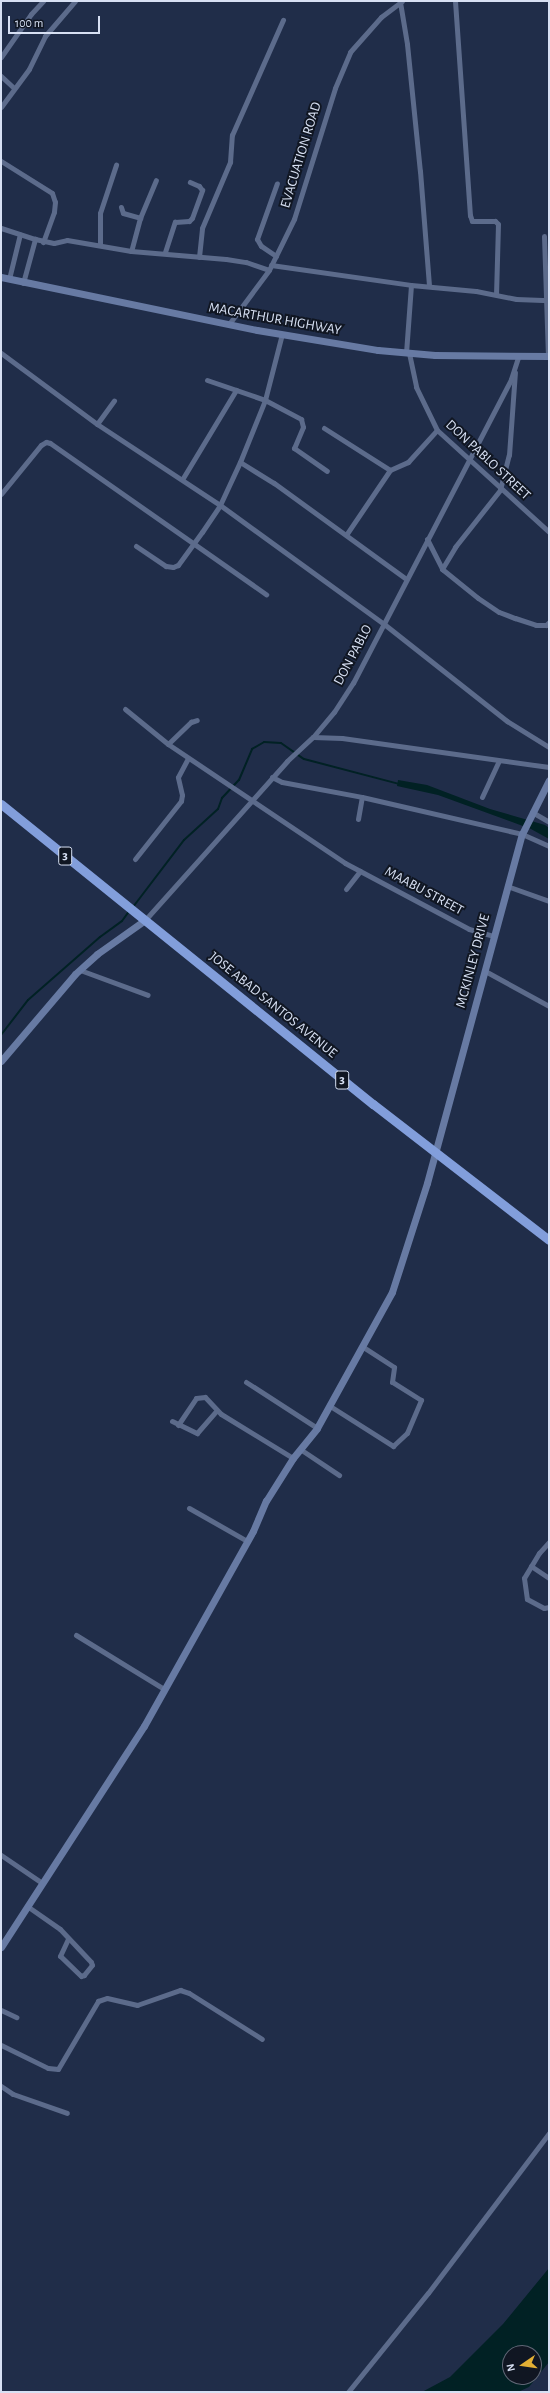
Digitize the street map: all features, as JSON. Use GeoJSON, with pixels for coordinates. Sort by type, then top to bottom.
{"type":"FeatureCollection","features":[{"type":"Feature","properties":{"kind":"highway","name":"JOSE ABAD SANTOS AVENUE"},"geometry":{"type":"LineString","coordinates":[[1,804],[435,1153],[549,1240]]}},
{"type":"Feature","properties":{"kind":"street"},"geometry":{"type":"LineString","coordinates":[[1,57],[31,14],[43,1]]}},
{"type":"Feature","properties":{"kind":"street"},"geometry":{"type":"LineString","coordinates":[[1,107],[29,69],[45,36],[75,1]]}},
{"type":"Feature","properties":{"kind":"street"},"geometry":{"type":"LineString","coordinates":[[401,1],[420,171],[429,285]]}},
{"type":"Feature","properties":{"kind":"street","name":"EVACUATION ROAD"},"geometry":{"type":"LineString","coordinates":[[230,324],[270,268],[294,219],[334,88],[350,52],[381,17],[401,1]]}},
{"type":"Feature","properties":{"kind":"street"},"geometry":{"type":"LineString","coordinates":[[455,1],[470,214],[472,221],[495,221],[498,224],[496,294]]}},
{"type":"Feature","properties":{"kind":"street"},"geometry":{"type":"LineString","coordinates":[[199,257],[202,228],[230,162],[232,135],[283,20]]}},
{"type":"Feature","properties":{"kind":"street"},"geometry":{"type":"LineString","coordinates":[[1,76],[14,88]]}},
{"type":"Feature","properties":{"kind":"street"},"geometry":{"type":"LineString","coordinates":[[1,161],[52,193],[55,202],[54,212],[42,242]]}},
{"type":"Feature","properties":{"kind":"street"},"geometry":{"type":"LineString","coordinates":[[100,244],[100,213],[116,165]]}},
{"type":"Feature","properties":{"kind":"street"},"geometry":{"type":"LineString","coordinates":[[131,251],[140,218],[156,180]]}},
{"type":"Feature","properties":{"kind":"street"},"geometry":{"type":"LineString","coordinates":[[165,252],[175,222],[189,221],[192,218],[202,190],[199,186],[190,182]]}},
{"type":"Feature","properties":{"kind":"street"},"geometry":{"type":"LineString","coordinates":[[276,256],[261,246],[257,239],[277,183]]}},
{"type":"Feature","properties":{"kind":"street"},"geometry":{"type":"LineString","coordinates":[[121,206],[123,213],[140,218]]}},
{"type":"Feature","properties":{"kind":"street"},"geometry":{"type":"LineString","coordinates":[[1,228],[42,242],[67,240],[100,244],[131,251],[165,252],[246,262],[270,268],[411,285],[429,285],[496,294],[516,300],[548,300]]}},
{"type":"Feature","properties":{"kind":"street"},"geometry":{"type":"LineString","coordinates":[[5,278],[20,234]]}},
{"type":"Feature","properties":{"kind":"street"},"geometry":{"type":"LineString","coordinates":[[544,236],[548,300],[549,356]]}},
{"type":"Feature","properties":{"kind":"street"},"geometry":{"type":"LineString","coordinates":[[23,283],[35,240]]}},
{"type":"Feature","properties":{"kind":"street","name":"MACARTHUR HIGHWAY"},"geometry":{"type":"LineString","coordinates":[[5,278],[23,283],[282,334],[408,353],[518,357],[549,356]]}},
{"type":"Feature","properties":{"kind":"street","name":"DON PABLO STREET"},"geometry":{"type":"LineString","coordinates":[[411,285],[408,353],[416,387],[437,430],[500,490],[549,532]]}},
{"type":"Feature","properties":{"kind":"street"},"geometry":{"type":"LineString","coordinates":[[136,546],[166,566],[173,567],[178,565],[220,505],[240,462],[264,400],[282,334]]}},
{"type":"Feature","properties":{"kind":"street"},"geometry":{"type":"LineString","coordinates":[[1,354],[97,424],[183,478],[384,624],[507,721],[549,747]]}},
{"type":"Feature","properties":{"kind":"street","name":"DON PABLO"},"geometry":{"type":"LineString","coordinates":[[142,918],[292,755],[313,737],[334,712],[353,683],[469,461],[515,369],[518,357]]}},
{"type":"Feature","properties":{"kind":"street"},"geometry":{"type":"LineString","coordinates":[[442,569],[455,547],[500,490],[509,455],[515,369]]}},
{"type":"Feature","properties":{"kind":"street"},"geometry":{"type":"LineString","coordinates":[[207,380],[264,400],[301,419],[303,427],[294,448],[327,471]]}},
{"type":"Feature","properties":{"kind":"street"},"geometry":{"type":"LineString","coordinates":[[183,478],[236,390]]}},
{"type":"Feature","properties":{"kind":"street"},"geometry":{"type":"LineString","coordinates":[[97,424],[114,401]]}},
{"type":"Feature","properties":{"kind":"street"},"geometry":{"type":"LineString","coordinates":[[324,428],[390,470]]}},
{"type":"Feature","properties":{"kind":"street"},"geometry":{"type":"LineString","coordinates":[[346,535],[390,470],[408,462],[437,430]]}},
{"type":"Feature","properties":{"kind":"street"},"geometry":{"type":"LineString","coordinates":[[1,494],[3,486],[41,444],[46,442],[194,542],[266,594]]}},
{"type":"Feature","properties":{"kind":"street"},"geometry":{"type":"LineString","coordinates":[[240,462],[346,535],[406,579]]}},
{"type":"Feature","properties":{"kind":"street"},"geometry":{"type":"LineString","coordinates":[[427,539],[442,569],[478,598],[499,612],[536,625],[546,625],[549,622]]}},
{"type":"Feature","properties":{"kind":"street","name":"MAABU STREET"},"geometry":{"type":"LineString","coordinates":[[124,709],[188,758],[242,792],[345,863],[469,929],[493,936]]}},
{"type":"Feature","properties":{"kind":"street"},"geometry":{"type":"LineString","coordinates":[[168,744],[191,722],[197,720]]}},
{"type":"Feature","properties":{"kind":"street"},"geometry":{"type":"LineString","coordinates":[[313,737],[342,738],[549,767]]}},
{"type":"Feature","properties":{"kind":"street"},"geometry":{"type":"LineString","coordinates":[[135,859],[181,801],[182,795],[178,777],[188,758]]}},
{"type":"Feature","properties":{"kind":"street"},"geometry":{"type":"LineString","coordinates":[[482,796],[499,760]]}},
{"type":"Feature","properties":{"kind":"street"},"geometry":{"type":"LineString","coordinates":[[272,777],[282,782],[362,796],[523,832],[549,846]]}},
{"type":"Feature","properties":{"kind":"street","name":"MCKINLEY DRIVE"},"geometry":{"type":"LineString","coordinates":[[1,1947],[144,1726],[247,1541],[266,1501],[293,1458],[317,1428],[392,1292],[404,1261],[435,1153],[486,971],[493,936],[523,832],[530,815],[549,780]]}},
{"type":"Feature","properties":{"kind":"street"},"geometry":{"type":"LineString","coordinates":[[358,819],[362,796]]}},
{"type":"Feature","properties":{"kind":"street"},"geometry":{"type":"LineString","coordinates":[[530,815],[549,822]]}},
{"type":"Feature","properties":{"kind":"street"},"geometry":{"type":"LineString","coordinates":[[346,889],[360,871]]}},
{"type":"Feature","properties":{"kind":"street"},"geometry":{"type":"LineString","coordinates":[[507,886],[549,901]]}},
{"type":"Feature","properties":{"kind":"street"},"geometry":{"type":"LineString","coordinates":[[1,1061],[80,970],[142,918]]}},
{"type":"Feature","properties":{"kind":"street"},"geometry":{"type":"LineString","coordinates":[[80,970],[148,995]]}},
{"type":"Feature","properties":{"kind":"street"},"geometry":{"type":"LineString","coordinates":[[486,971],[549,1006]]}},
{"type":"Feature","properties":{"kind":"street"},"geometry":{"type":"LineString","coordinates":[[330,1406],[393,1446],[407,1433],[421,1400],[392,1382],[394,1367],[363,1347]]}},
{"type":"Feature","properties":{"kind":"street"},"geometry":{"type":"LineString","coordinates":[[246,1382],[317,1428]]}},
{"type":"Feature","properties":{"kind":"street"},"geometry":{"type":"LineString","coordinates":[[178,1425],[198,1397],[210,1400],[217,1410],[293,1458]]}},
{"type":"Feature","properties":{"kind":"street"},"geometry":{"type":"LineString","coordinates":[[172,1421],[197,1433],[217,1410]]}},
{"type":"Feature","properties":{"kind":"street"},"geometry":{"type":"LineString","coordinates":[[300,1449],[339,1475]]}},
{"type":"Feature","properties":{"kind":"street"},"geometry":{"type":"LineString","coordinates":[[189,1508],[247,1541]]}},
{"type":"Feature","properties":{"kind":"street"},"geometry":{"type":"LineString","coordinates":[[549,1542],[539,1553],[524,1578],[527,1599],[544,1608],[549,1608]]}},
{"type":"Feature","properties":{"kind":"street"},"geometry":{"type":"LineString","coordinates":[[531,1566],[549,1578]]}},
{"type":"Feature","properties":{"kind":"street"},"geometry":{"type":"LineString","coordinates":[[76,1635],[164,1689]]}},
{"type":"Feature","properties":{"kind":"street"},"geometry":{"type":"LineString","coordinates":[[1,1855],[42,1883]]}},
{"type":"Feature","properties":{"kind":"street"},"geometry":{"type":"LineString","coordinates":[[27,1906],[60,1929],[91,1962],[92,1965],[84,1975],[80,1976],[61,1959],[60,1954],[68,1939]]}},
{"type":"Feature","properties":{"kind":"street"},"geometry":{"type":"LineString","coordinates":[[1,2045],[48,2068],[58,2069],[98,2001],[107,1998],[137,2005],[171,1991],[180,1990],[189,1993],[262,2039]]}},
{"type":"Feature","properties":{"kind":"street"},"geometry":{"type":"LineString","coordinates":[[1,2010],[16,2017]]}},
{"type":"Feature","properties":{"kind":"street"},"geometry":{"type":"LineString","coordinates":[[1,2086],[13,2094],[67,2113]]}},
{"type":"Feature","properties":{"kind":"street"},"geometry":{"type":"LineString","coordinates":[[348,2392],[428,2293],[549,2132]]}},
{"type":"Feature","properties":{"kind":"shaded area"},"geometry":{"type":"Polygon","coordinates":[[[398,780],[427,785],[490,809],[545,825],[549,828],[549,839],[531,829],[438,795],[397,786],[398,780]]]}},
{"type":"Feature","properties":{"kind":"shaded area"},"geometry":{"type":"Polygon","coordinates":[[[549,2268],[549,2362],[542,2371],[542,2345],[502,2345],[502,2385],[531,2385],[529,2387],[518,2392],[422,2392],[450,2377],[503,2324],[549,2268]]]}},
{"type":"Feature","properties":{"kind":"waterway"},"geometry":{"type":"LineString","coordinates":[[133,907],[184,840],[218,809],[222,798],[239,780],[252,749],[264,742],[281,743],[304,759],[399,784]]}},
{"type":"Feature","properties":{"kind":"waterway"},"geometry":{"type":"LineString","coordinates":[[1,1035],[28,1000],[100,937],[122,921],[130,910]]}}]}
